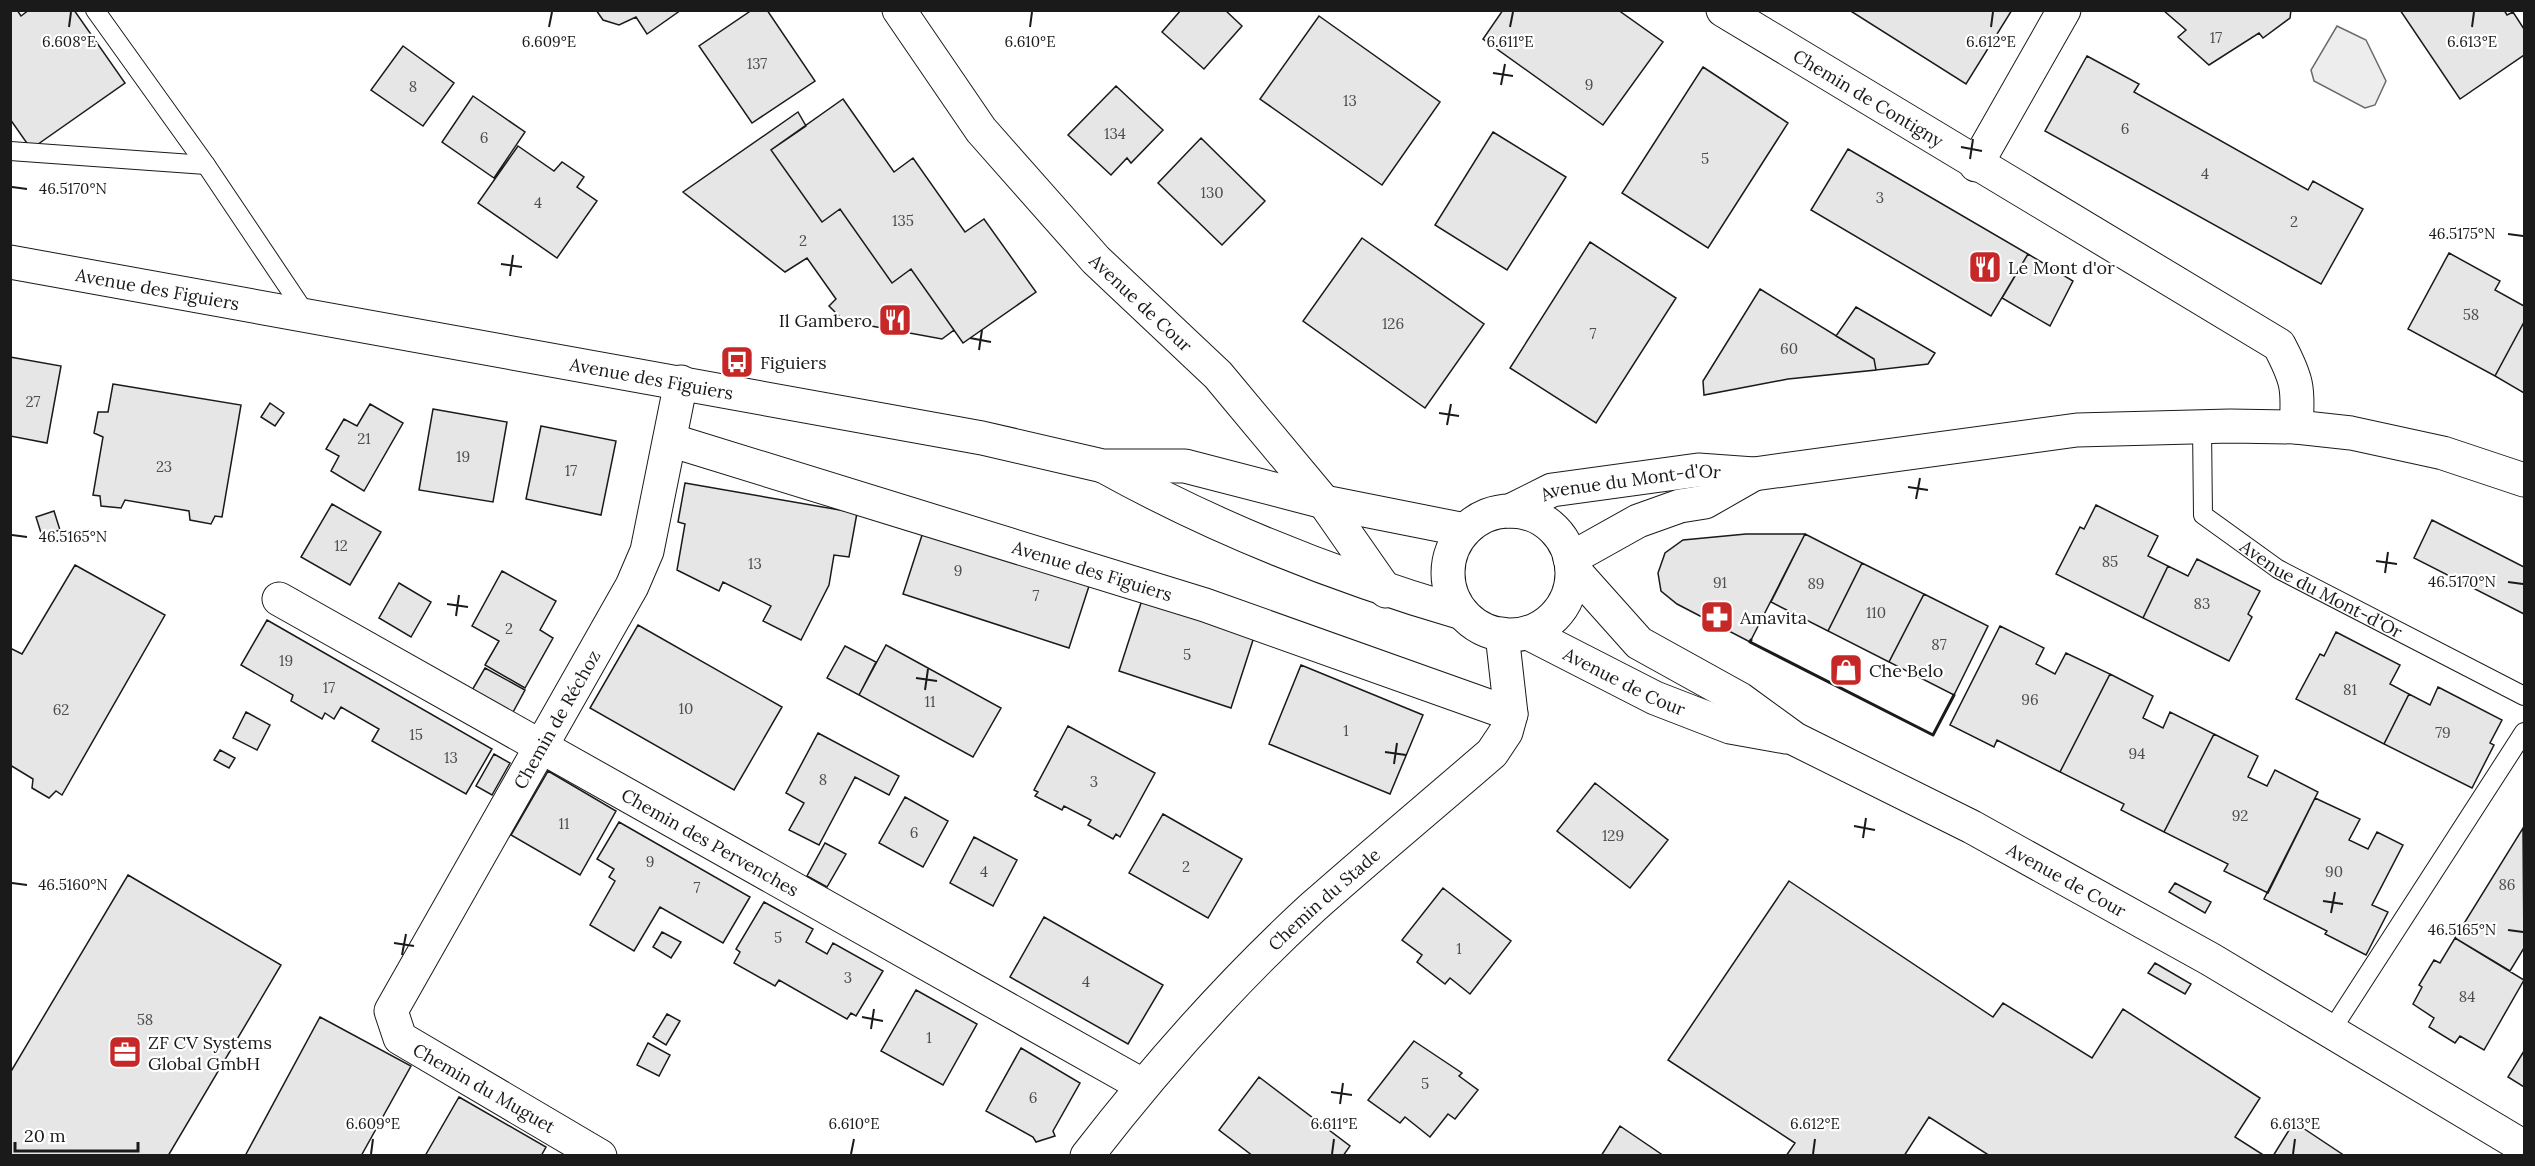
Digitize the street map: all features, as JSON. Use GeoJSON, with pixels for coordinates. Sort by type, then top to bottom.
{"type":"FeatureCollection","features":[{"type":"Feature","properties":{"kind":"street","name":"Avenue de Cour"},"geometry":{"type":"LineString","coordinates":[[899,10],[981,130],[1096,260],[1218,375],[1324,502],[1386,591]]}},
{"type":"Feature","properties":{"kind":"street","name":"Chemin de Contigny"},"geometry":{"type":"LineString","coordinates":[[1724,10],[1976,165],[2251,326],[2279,345],[2295,376],[2299,398],[2296,427]]}},
{"type":"Feature","properties":{"kind":"street"},"geometry":{"type":"LineString","coordinates":[[1976,165],[2064,10]]}},
{"type":"Feature","properties":{"kind":"street","name":"Avenue des Figuiers"},"geometry":{"type":"LineString","coordinates":[[10,262],[982,438],[1103,466],[1185,466],[1324,502],[1465,530]]}},
{"type":"Feature","properties":{"kind":"street","name":"Chemin de Réchoz"},"geometry":{"type":"LineString","coordinates":[[400,1038],[391,1011],[640,569],[647,551],[681,382]]}},
{"type":"Feature","properties":{"kind":"street","name":"Avenue du Mont-d'Or"},"geometry":{"type":"LineString","coordinates":[[1510,511],[1552,490],[1698,470],[1754,474],[2077,430],[2296,427],[2351,433],[2443,453],[2524,480]]}},
{"type":"Feature","properties":{"kind":"street","name":"Avenue des Figuiers"},"geometry":{"type":"LineString","coordinates":[[670,441],[1205,605],[1511,714]]}},
{"type":"Feature","properties":{"kind":"street","name":"Avenue des Figuiers"},"geometry":{"type":"LineString","coordinates":[[1103,466],[1175,506],[1386,591],[1462,613]]}},
{"type":"Feature","properties":{"kind":"street","name":"Avenue du Mont-d'Or"},"geometry":{"type":"LineString","coordinates":[[1571,563],[1638,521],[1680,506],[1705,502],[1754,474]]}},
{"type":"Feature","properties":{"kind":"street"},"geometry":{"type":"LineString","coordinates":[[1510,511],[1530,514],[1548,525],[1562,540],[1571,563],[1570,589],[1561,608],[1547,623],[1515,633],[1474,623],[1462,613],[1453,597],[1449,571],[1454,545],[1465,530],[1482,518],[1510,511]]}},
{"type":"Feature","properties":{"kind":"street","name":"Avenue de Cour"},"geometry":{"type":"LineString","coordinates":[[1571,563],[1639,643],[1740,699],[1795,739],[1972,827],[2210,959],[2331,1031],[2515,1148]]}},
{"type":"Feature","properties":{"kind":"street","name":"Chemin des Pervenches"},"geometry":{"type":"LineString","coordinates":[[279,599],[1142,1085]]}},
{"type":"Feature","properties":{"kind":"street","name":"Avenue de Cour"},"geometry":{"type":"LineString","coordinates":[[1515,633],[1654,698],[1730,727],[1795,739]]}},
{"type":"Feature","properties":{"kind":"street","name":"Chemin du Stade"},"geometry":{"type":"LineString","coordinates":[[1087,1155],[1142,1085],[1222,996],[1312,908],[1492,753],[1506,732],[1511,714],[1515,633]]}},
{"type":"Feature","properties":{"kind":"street","name":"Chemin du Muguet"},"geometry":{"type":"LineString","coordinates":[[400,1038],[600,1155]]}},
{"type":"Feature","properties":{"kind":"lane"},"geometry":{"type":"LineString","coordinates":[[95,10],[206,165],[306,314]]}},
{"type":"Feature","properties":{"kind":"lane"},"geometry":{"type":"LineString","coordinates":[[10,151],[206,165]]}},
{"type":"Feature","properties":{"kind":"lane","name":"Avenue du Mont-d'Or"},"geometry":{"type":"LineString","coordinates":[[2202,427],[2203,515],[2278,569],[2524,696]]}},
{"type":"Feature","properties":{"kind":"lane"},"geometry":{"type":"LineString","coordinates":[[2331,1031],[2524,732]]}},
{"type":"Feature","properties":{"kind":"shaded area"},"geometry":{"type":"Polygon","coordinates":[[[2337,26],[2366,40],[2386,81],[2375,105],[2365,108],[2314,81],[2311,70],[2337,26]]]}},
{"type":"Feature","properties":{"kind":"building"},"geometry":{"type":"Polygon","coordinates":[[[10,10],[17,10],[21,16],[29,10],[74,10],[125,83],[31,149],[10,119],[10,10]]]}},
{"type":"Feature","properties":{"kind":"building"},"geometry":{"type":"Polygon","coordinates":[[[596,10],[681,10],[647,34],[636,17],[619,25],[603,20],[596,10]]]}},
{"type":"Feature","properties":{"kind":"building"},"geometry":{"type":"Polygon","coordinates":[[[752,10],[767,10],[815,81],[752,123],[699,46],[752,10]]]}},
{"type":"Feature","properties":{"kind":"building"},"geometry":{"type":"Polygon","coordinates":[[[1181,10],[1225,10],[1242,26],[1204,69],[1162,32],[1181,10]]]}},
{"type":"Feature","properties":{"kind":"building"},"geometry":{"type":"Polygon","coordinates":[[[1503,10],[1618,10],[1663,42],[1603,125],[1483,39],[1503,10]]]}},
{"type":"Feature","properties":{"kind":"building"},"geometry":{"type":"Polygon","coordinates":[[[1849,10],[2012,10],[1966,84],[1849,10]]]}},
{"type":"Feature","properties":{"kind":"building"},"geometry":{"type":"Polygon","coordinates":[[[2163,10],[2291,10],[2290,18],[2263,38],[2259,33],[2209,65],[2178,37],[2186,30],[2163,10]]]}},
{"type":"Feature","properties":{"kind":"building"},"geometry":{"type":"Polygon","coordinates":[[[2400,10],[2504,10],[2507,15],[2513,12],[2524,29],[2524,55],[2460,99],[2400,10]]]}},
{"type":"Feature","properties":{"kind":"building"},"geometry":{"type":"Polygon","coordinates":[[[1319,16],[1440,102],[1382,185],[1260,99],[1319,16]]]}},
{"type":"Feature","properties":{"kind":"building"},"geometry":{"type":"Polygon","coordinates":[[[403,46],[454,83],[423,126],[371,90],[403,46]]]}},
{"type":"Feature","properties":{"kind":"building"},"geometry":{"type":"Polygon","coordinates":[[[2087,56],[2139,84],[2134,92],[2308,190],[2313,181],[2363,209],[2321,284],[2045,131],[2087,56]]]}},
{"type":"Feature","properties":{"kind":"building"},"geometry":{"type":"Polygon","coordinates":[[[1703,67],[1788,123],[1708,248],[1622,193],[1703,67]]]}},
{"type":"Feature","properties":{"kind":"building"},"geometry":{"type":"Polygon","coordinates":[[[1116,86],[1163,130],[1131,163],[1127,158],[1111,175],[1068,135],[1116,86]]]}},
{"type":"Feature","properties":{"kind":"building"},"geometry":{"type":"Polygon","coordinates":[[[473,96],[525,132],[494,178],[442,142],[473,96]]]}},
{"type":"Feature","properties":{"kind":"building"},"geometry":{"type":"Polygon","coordinates":[[[843,99],[894,172],[913,158],[965,232],[984,219],[1036,292],[963,343],[911,269],[892,283],[840,209],[822,222],[771,150],[843,99]]]}},
{"type":"Feature","properties":{"kind":"building"},"geometry":{"type":"Polygon","coordinates":[[[798,112],[806,126],[771,150],[822,222],[840,209],[892,283],[911,269],[954,330],[942,339],[844,321],[829,306],[836,299],[807,258],[785,272],[683,192],[798,112]]]}},
{"type":"Feature","properties":{"kind":"building"},"geometry":{"type":"Polygon","coordinates":[[[1493,132],[1566,177],[1507,270],[1435,225],[1493,132]]]}},
{"type":"Feature","properties":{"kind":"building"},"geometry":{"type":"Polygon","coordinates":[[[1201,138],[1265,201],[1222,245],[1158,183],[1201,138]]]}},
{"type":"Feature","properties":{"kind":"building"},"geometry":{"type":"Polygon","coordinates":[[[518,146],[554,171],[562,162],[584,177],[577,187],[597,201],[557,258],[478,203],[518,146]]]}},
{"type":"Feature","properties":{"kind":"building"},"geometry":{"type":"Polygon","coordinates":[[[1848,149],[2028,254],[1991,316],[1811,210],[1848,149]]]}},
{"type":"Feature","properties":{"kind":"building"},"geometry":{"type":"Polygon","coordinates":[[[1362,238],[1484,324],[1425,408],[1303,321],[1362,238]]]}},
{"type":"Feature","properties":{"kind":"building"},"geometry":{"type":"Polygon","coordinates":[[[1590,242],[1676,298],[1596,423],[1510,368],[1590,242]]]}},
{"type":"Feature","properties":{"kind":"building"},"geometry":{"type":"Polygon","coordinates":[[[2449,253],[2500,281],[2495,290],[2524,306],[2524,322],[2495,376],[2408,329],[2449,253]]]}},
{"type":"Feature","properties":{"kind":"building"},"geometry":{"type":"Polygon","coordinates":[[[2028,254],[2073,281],[2050,326],[2002,298],[2028,254]]]}},
{"type":"Feature","properties":{"kind":"building"},"geometry":{"type":"Polygon","coordinates":[[[1760,289],[1874,359],[1876,370],[1788,379],[1704,395],[1703,381],[1760,289]]]}},
{"type":"Feature","properties":{"kind":"building"},"geometry":{"type":"Polygon","coordinates":[[[1856,307],[1935,353],[1928,364],[1876,370],[1874,359],[1836,336],[1856,307]]]}},
{"type":"Feature","properties":{"kind":"building"},"geometry":{"type":"Polygon","coordinates":[[[2524,322],[2524,393],[2495,376],[2524,322]]]}},
{"type":"Feature","properties":{"kind":"building"},"geometry":{"type":"Polygon","coordinates":[[[10,357],[61,366],[47,443],[10,436],[10,357]]]}},
{"type":"Feature","properties":{"kind":"building"},"geometry":{"type":"Polygon","coordinates":[[[113,384],[241,405],[222,517],[215,516],[211,524],[190,520],[189,511],[125,500],[121,508],[101,506],[100,496],[93,495],[103,437],[94,433],[98,412],[108,412],[113,384]]]}},
{"type":"Feature","properties":{"kind":"building"},"geometry":{"type":"Polygon","coordinates":[[[270,403],[284,413],[275,426],[261,417],[270,403]]]}},
{"type":"Feature","properties":{"kind":"building"},"geometry":{"type":"Polygon","coordinates":[[[370,404],[403,423],[364,491],[331,471],[339,456],[326,449],[344,419],[357,426],[370,404]]]}},
{"type":"Feature","properties":{"kind":"building"},"geometry":{"type":"Polygon","coordinates":[[[433,409],[507,422],[493,502],[419,490],[433,409]]]}},
{"type":"Feature","properties":{"kind":"building"},"geometry":{"type":"Polygon","coordinates":[[[541,426],[616,441],[601,515],[526,499],[541,426]]]}},
{"type":"Feature","properties":{"kind":"building"},"geometry":{"type":"Polygon","coordinates":[[[685,483],[857,513],[849,557],[834,555],[829,585],[801,640],[763,621],[771,606],[723,582],[719,591],[677,570],[685,524],[678,522],[685,483]]]}},
{"type":"Feature","properties":{"kind":"building"},"geometry":{"type":"Polygon","coordinates":[[[332,504],[381,532],[350,585],[301,557],[332,504]]]}},
{"type":"Feature","properties":{"kind":"building"},"geometry":{"type":"Polygon","coordinates":[[[2096,505],[2158,536],[2148,556],[2168,566],[2143,618],[2056,574],[2080,527],[2084,529],[2096,505]]]}},
{"type":"Feature","properties":{"kind":"building"},"geometry":{"type":"Polygon","coordinates":[[[54,511],[60,530],[42,536],[36,517],[54,511]]]}},
{"type":"Feature","properties":{"kind":"building"},"geometry":{"type":"Polygon","coordinates":[[[2432,520],[2524,567],[2524,614],[2414,558],[2432,520]]]}},
{"type":"Feature","properties":{"kind":"building"},"geometry":{"type":"Polygon","coordinates":[[[924,529],[1090,583],[1069,648],[903,594],[924,529]]]}},
{"type":"Feature","properties":{"kind":"building"},"geometry":{"type":"Polygon","coordinates":[[[1746,534],[1805,534],[1750,642],[1677,604],[1661,591],[1658,573],[1665,553],[1683,540],[1746,534]]]}},
{"type":"Feature","properties":{"kind":"building"},"geometry":{"type":"Polygon","coordinates":[[[1805,534],[1862,563],[1828,631],[1771,602],[1805,534]]]}},
{"type":"Feature","properties":{"kind":"building"},"geometry":{"type":"Polygon","coordinates":[[[2197,559],[2260,591],[2248,614],[2252,617],[2229,661],[2143,618],[2168,566],[2188,576],[2197,559]]]}},
{"type":"Feature","properties":{"kind":"building"},"geometry":{"type":"Polygon","coordinates":[[[1862,563],[1924,594],[1889,662],[1828,631],[1862,563]]]}},
{"type":"Feature","properties":{"kind":"building"},"geometry":{"type":"Polygon","coordinates":[[[75,565],[165,615],[62,795],[56,791],[49,798],[32,788],[33,779],[10,765],[10,648],[22,654],[75,565]]]}},
{"type":"Feature","properties":{"kind":"building"},"geometry":{"type":"Polygon","coordinates":[[[502,571],[556,601],[540,630],[553,638],[525,688],[485,665],[499,641],[472,626],[502,571]]]}},
{"type":"Feature","properties":{"kind":"building"},"geometry":{"type":"Polygon","coordinates":[[[399,583],[431,602],[411,637],[379,618],[399,583]]]}},
{"type":"Feature","properties":{"kind":"building"},"geometry":{"type":"Polygon","coordinates":[[[1924,594],[1988,626],[1954,695],[1889,662],[1924,594]]]}},
{"type":"Feature","properties":{"kind":"building"},"geometry":{"type":"Polygon","coordinates":[[[1142,600],[1254,637],[1231,708],[1119,671],[1142,600]]]}},
{"type":"Feature","properties":{"kind":"building"},"geometry":{"type":"Polygon","coordinates":[[[267,620],[492,749],[466,794],[372,741],[379,729],[341,707],[334,719],[325,713],[322,719],[291,701],[293,695],[241,665],[267,620]]]}},
{"type":"Feature","properties":{"kind":"building"},"geometry":{"type":"Polygon","coordinates":[[[638,625],[782,707],[734,790],[590,708],[638,625]]]}},
{"type":"Feature","properties":{"kind":"building"},"geometry":{"type":"Polygon","coordinates":[[[2000,626],[2044,648],[2036,664],[2055,674],[2066,653],[2110,674],[2060,772],[1997,740],[1994,747],[1950,725],[2000,626]]]}},
{"type":"Feature","properties":{"kind":"building"},"geometry":{"type":"Polygon","coordinates":[[[2336,632],[2400,665],[2390,684],[2409,694],[2384,744],[2296,699],[2320,654],[2324,656],[2336,632]]]}},
{"type":"Feature","properties":{"kind":"building"},"geometry":{"type":"Polygon","coordinates":[[[886,645],[1001,708],[973,757],[859,695],[886,645]]]}},
{"type":"Feature","properties":{"kind":"building"},"geometry":{"type":"Polygon","coordinates":[[[845,646],[876,662],[859,695],[827,678],[845,646]]]}},
{"type":"Feature","properties":{"kind":"building"},"geometry":{"type":"Polygon","coordinates":[[[1301,665],[1423,715],[1390,794],[1269,744],[1301,665]]]}},
{"type":"Feature","properties":{"kind":"building"},"geometry":{"type":"Polygon","coordinates":[[[485,668],[525,690],[512,714],[471,692],[485,668]]]}},
{"type":"Feature","properties":{"kind":"building"},"geometry":{"type":"Polygon","coordinates":[[[2110,674],[2153,696],[2143,718],[2163,728],[2170,712],[2214,734],[2164,832],[2121,810],[2124,804],[2060,772],[2110,674]]]}},
{"type":"Feature","properties":{"kind":"building"},"geometry":{"type":"Polygon","coordinates":[[[2438,687],[2502,720],[2490,743],[2494,745],[2472,788],[2384,744],[2409,694],[2430,705],[2438,687]]]}},
{"type":"Feature","properties":{"kind":"building"},"geometry":{"type":"Polygon","coordinates":[[[246,712],[270,725],[257,750],[233,738],[246,712]]]}},
{"type":"Feature","properties":{"kind":"building"},"geometry":{"type":"Polygon","coordinates":[[[1068,726],[1155,773],[1120,837],[1116,834],[1113,839],[1088,825],[1091,820],[1064,806],[1062,810],[1035,796],[1038,792],[1034,790],[1068,726]]]}},
{"type":"Feature","properties":{"kind":"building"},"geometry":{"type":"Polygon","coordinates":[[[818,733],[899,776],[889,795],[855,777],[819,845],[789,830],[804,803],[786,793],[818,733]]]}},
{"type":"Feature","properties":{"kind":"building"},"geometry":{"type":"Polygon","coordinates":[[[2214,734],[2258,756],[2248,777],[2267,786],[2275,770],[2318,792],[2268,893],[2224,871],[2228,864],[2164,832],[2214,734]]]}},
{"type":"Feature","properties":{"kind":"building"},"geometry":{"type":"Polygon","coordinates":[[[220,750],[235,758],[229,768],[214,760],[220,750]]]}},
{"type":"Feature","properties":{"kind":"building"},"geometry":{"type":"Polygon","coordinates":[[[494,754],[510,763],[492,795],[476,786],[494,754]]]}},
{"type":"Feature","properties":{"kind":"building"},"geometry":{"type":"Polygon","coordinates":[[[548,771],[616,811],[580,875],[511,835],[548,771]]]}},
{"type":"Feature","properties":{"kind":"building"},"geometry":{"type":"Polygon","coordinates":[[[1595,783],[1668,840],[1630,888],[1557,831],[1595,783]]]}},
{"type":"Feature","properties":{"kind":"building"},"geometry":{"type":"Polygon","coordinates":[[[905,797],[948,821],[923,867],[879,843],[905,797]]]}},
{"type":"Feature","properties":{"kind":"building"},"geometry":{"type":"Polygon","coordinates":[[[2315,798],[2360,819],[2349,840],[2368,849],[2377,832],[2403,845],[2372,905],[2388,912],[2366,955],[2325,934],[2327,931],[2264,899],[2315,798]]]}},
{"type":"Feature","properties":{"kind":"building"},"geometry":{"type":"Polygon","coordinates":[[[1163,814],[1242,859],[1208,918],[1129,873],[1163,814]]]}},
{"type":"Feature","properties":{"kind":"building"},"geometry":{"type":"Polygon","coordinates":[[[619,822],[750,897],[723,943],[660,907],[634,951],[590,925],[615,881],[609,877],[614,869],[597,859],[619,822]]]}},
{"type":"Feature","properties":{"kind":"building"},"geometry":{"type":"Polygon","coordinates":[[[2523,828],[2524,948],[2510,971],[2455,938],[2523,828]]]}},
{"type":"Feature","properties":{"kind":"building"},"geometry":{"type":"Polygon","coordinates":[[[974,837],[1017,860],[993,906],[950,883],[974,837]]]}},
{"type":"Feature","properties":{"kind":"building"},"geometry":{"type":"Polygon","coordinates":[[[825,843],[846,854],[827,887],[807,876],[825,843]]]}},
{"type":"Feature","properties":{"kind":"building"},"geometry":{"type":"Polygon","coordinates":[[[128,875],[281,965],[168,1156],[10,1156],[10,1073],[128,875]]]}},
{"type":"Feature","properties":{"kind":"building"},"geometry":{"type":"Polygon","coordinates":[[[1789,881],[1993,1017],[2003,1003],[2092,1058],[2123,1009],[2260,1098],[2235,1137],[2265,1156],[1990,1156],[1929,1117],[1904,1156],[1786,1156],[1795,1143],[1668,1060],[1789,881]]]}},
{"type":"Feature","properties":{"kind":"building"},"geometry":{"type":"Polygon","coordinates":[[[2175,883],[2211,902],[2205,913],[2169,892],[2175,883]]]}},
{"type":"Feature","properties":{"kind":"building"},"geometry":{"type":"Polygon","coordinates":[[[1443,888],[1511,941],[1470,994],[1450,978],[1445,984],[1417,962],[1422,955],[1402,940],[1443,888]]]}},
{"type":"Feature","properties":{"kind":"building"},"geometry":{"type":"Polygon","coordinates":[[[764,902],[813,929],[806,942],[827,954],[833,943],[883,971],[856,1016],[851,1013],[847,1019],[779,980],[775,986],[734,963],[740,952],[736,949],[764,902]]]}},
{"type":"Feature","properties":{"kind":"building"},"geometry":{"type":"Polygon","coordinates":[[[1044,917],[1163,985],[1128,1044],[1010,977],[1044,917]]]}},
{"type":"Feature","properties":{"kind":"building"},"geometry":{"type":"Polygon","coordinates":[[[662,932],[681,942],[671,958],[653,947],[662,932]]]}},
{"type":"Feature","properties":{"kind":"building"},"geometry":{"type":"Polygon","coordinates":[[[2455,938],[2524,980],[2484,1050],[2460,1036],[2455,1043],[2429,1027],[2434,1018],[2413,1004],[2422,987],[2419,985],[2434,960],[2440,963],[2455,938]]]}},
{"type":"Feature","properties":{"kind":"building"},"geometry":{"type":"Polygon","coordinates":[[[2155,963],[2191,984],[2185,994],[2148,973],[2155,963]]]}},
{"type":"Feature","properties":{"kind":"building"},"geometry":{"type":"Polygon","coordinates":[[[916,990],[977,1024],[943,1085],[881,1051],[916,990]]]}},
{"type":"Feature","properties":{"kind":"building"},"geometry":{"type":"Polygon","coordinates":[[[667,1014],[680,1021],[666,1045],[653,1037],[667,1014]]]}},
{"type":"Feature","properties":{"kind":"building"},"geometry":{"type":"Polygon","coordinates":[[[320,1017],[411,1066],[361,1156],[245,1156],[320,1017]]]}},
{"type":"Feature","properties":{"kind":"building"},"geometry":{"type":"Polygon","coordinates":[[[1414,1041],[1462,1073],[1459,1076],[1478,1090],[1455,1119],[1448,1114],[1430,1137],[1405,1117],[1400,1123],[1368,1100],[1414,1041]]]}},
{"type":"Feature","properties":{"kind":"building"},"geometry":{"type":"Polygon","coordinates":[[[648,1043],[670,1055],[659,1076],[637,1065],[648,1043]]]}},
{"type":"Feature","properties":{"kind":"building"},"geometry":{"type":"Polygon","coordinates":[[[1021,1048],[1080,1083],[1053,1131],[1055,1136],[1036,1142],[1033,1137],[986,1111],[1021,1048]]]}},
{"type":"Feature","properties":{"kind":"building"},"geometry":{"type":"Polygon","coordinates":[[[2524,1051],[2524,1087],[2508,1077],[2524,1051]]]}},
{"type":"Feature","properties":{"kind":"building"},"geometry":{"type":"Polygon","coordinates":[[[1259,1077],[1350,1146],[1343,1156],[1253,1156],[1219,1130],[1259,1077]]]}},
{"type":"Feature","properties":{"kind":"building"},"geometry":{"type":"Polygon","coordinates":[[[459,1097],[546,1147],[541,1156],[425,1156],[459,1097]]]}},
{"type":"Feature","properties":{"kind":"building"},"geometry":{"type":"Polygon","coordinates":[[[2294,1122],[2345,1156],[2273,1156],[2294,1122]]]}},
{"type":"Feature","properties":{"kind":"building"},"geometry":{"type":"Polygon","coordinates":[[[1620,1126],[1664,1156],[1601,1156],[1620,1126]]]}},
{"type":"Feature","properties":{"kind":"wall"},"geometry":{"type":"LineString","coordinates":[[1751,640],[1750,642],[1933,735],[1954,695]]}},
{"type":"Feature","properties":{"kind":"place","name":"Le Mont d'or"},"geometry":{"type":"Point","coordinates":[1985,267]}},
{"type":"Feature","properties":{"kind":"place","name":"Il Gambero"},"geometry":{"type":"Point","coordinates":[895,320]}},
{"type":"Feature","properties":{"kind":"place","name":"Figuiers"},"geometry":{"type":"Point","coordinates":[737,362]}},
{"type":"Feature","properties":{"kind":"place","name":"Amavita"},"geometry":{"type":"Point","coordinates":[1717,617]}},
{"type":"Feature","properties":{"kind":"place","name":"Che Belo"},"geometry":{"type":"Point","coordinates":[1846,670]}},
{"type":"Feature","properties":{"kind":"place","name":"ZF CV Systems Global GmbH"},"geometry":{"type":"Point","coordinates":[125,1052]}}]}
